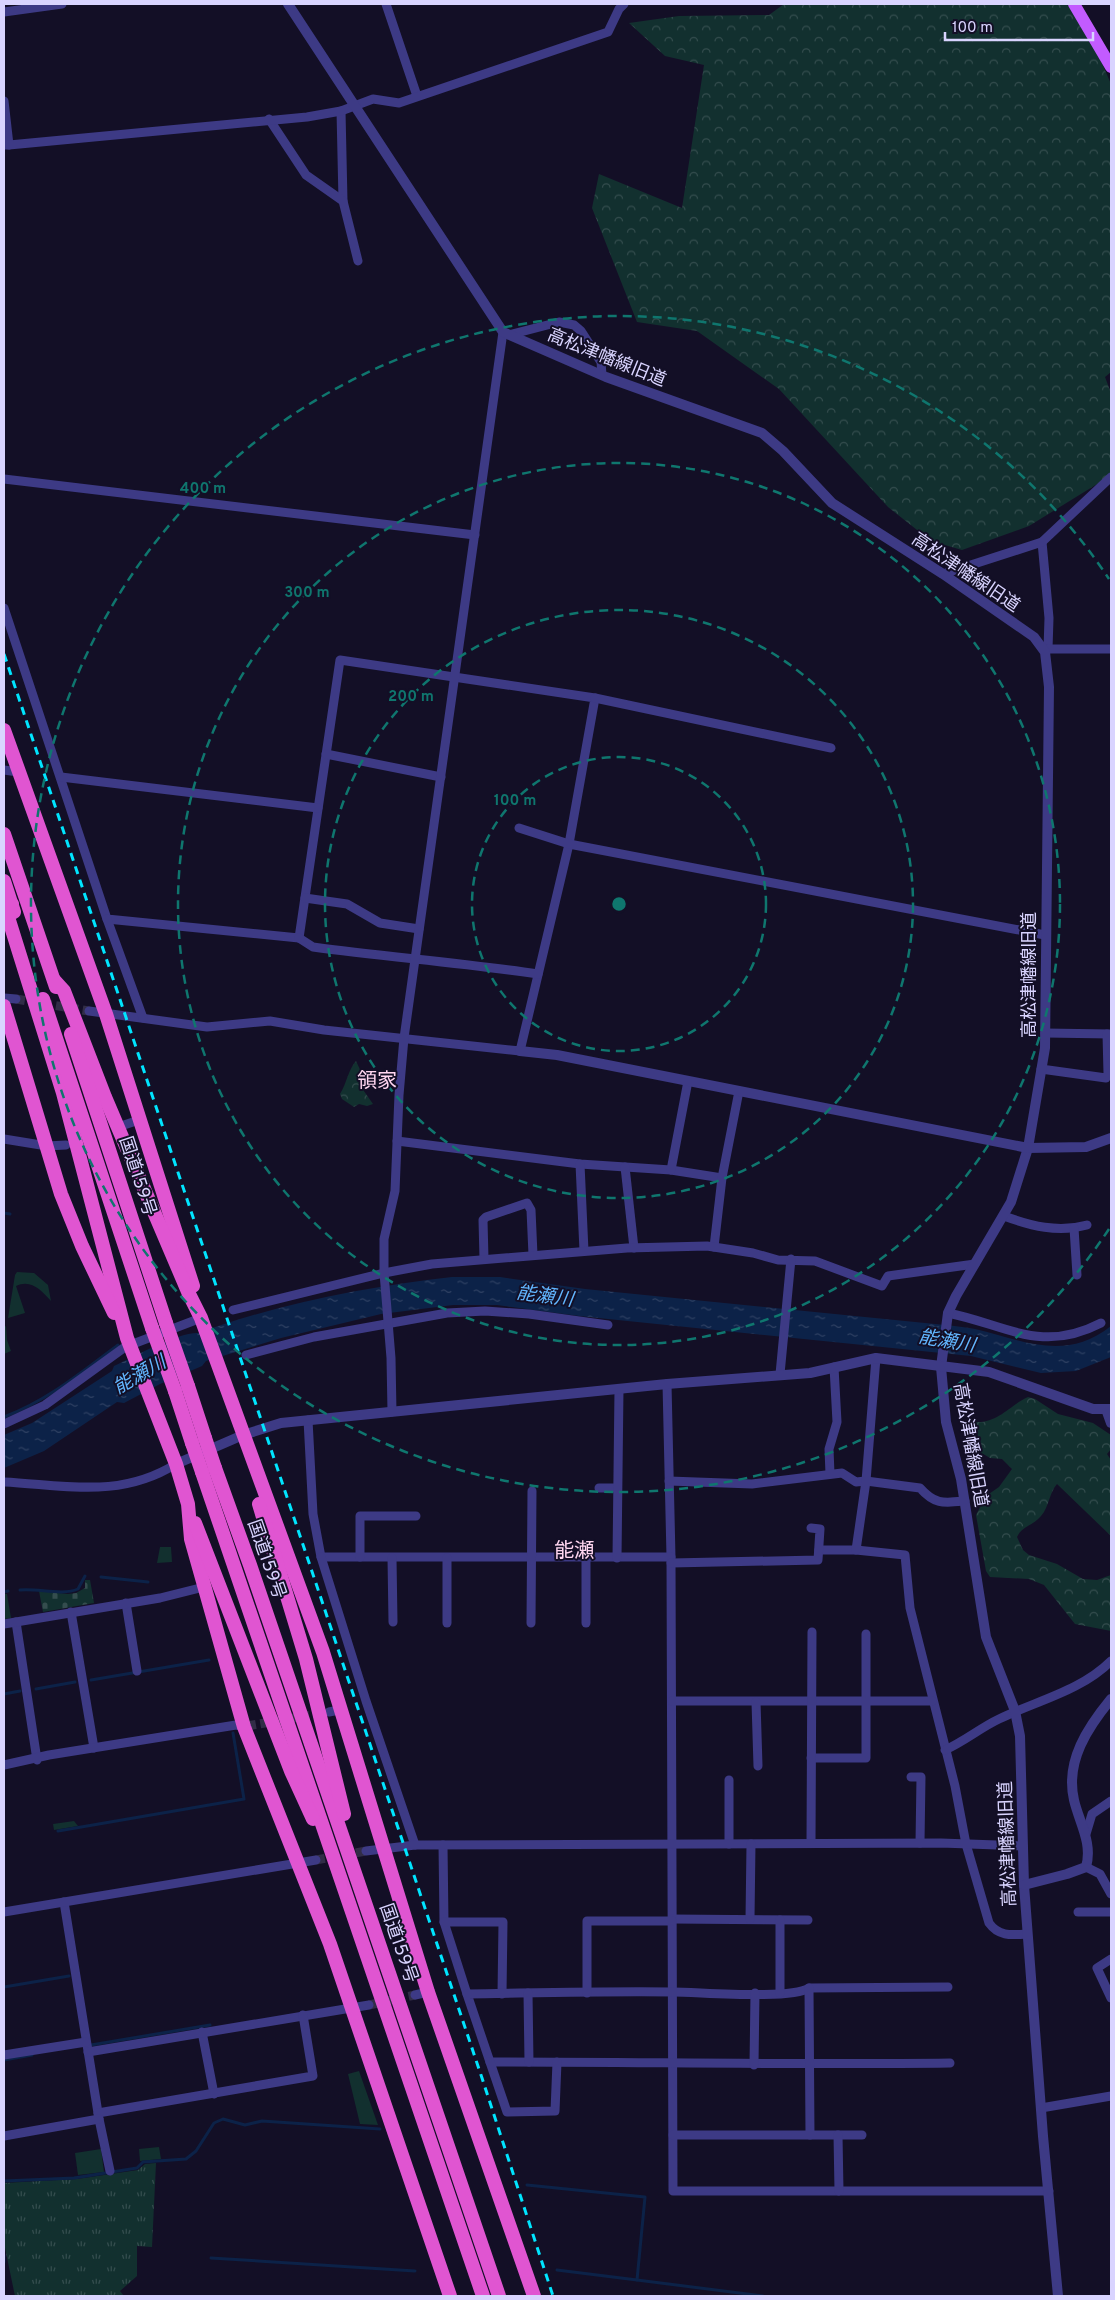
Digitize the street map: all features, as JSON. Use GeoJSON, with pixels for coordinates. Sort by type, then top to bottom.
{"type":"FeatureCollection","features":[{"type":"Feature","properties":{"kind":"highway"},"geometry":{"type":"LineString","coordinates":[[4,730],[106,1014],[191,1276],[201,1318],[220,1375],[322,1652],[334,1711],[383,1848],[421,1993],[534,2296]]}},
{"type":"Feature","properties":{"kind":"highway","name":"国道159号"},"geometry":{"type":"LineString","coordinates":[[4,834],[54,980],[166,1323],[182,1388],[340,1873],[483,2296]]}},
{"type":"Feature","properties":{"kind":"highway","name":"国道159号"},"geometry":{"type":"LineString","coordinates":[[4,881],[152,1328],[182,1388]]}},
{"type":"Feature","properties":{"kind":"highway"},"geometry":{"type":"LineString","coordinates":[[12,904],[8,917],[63,1093],[129,1343],[176,1464],[188,1504],[291,1771],[331,1862],[340,1873]]}},
{"type":"Feature","properties":{"kind":"highway"},"geometry":{"type":"LineString","coordinates":[[54,980],[64,991],[105,1097],[201,1318]]}},
{"type":"Feature","properties":{"kind":"highway"},"geometry":{"type":"LineString","coordinates":[[10,1003],[61,1194],[82,1246],[129,1343]]}},
{"type":"Feature","properties":{"kind":"highway"},"geometry":{"type":"LineString","coordinates":[[250,1454],[257,1498],[306,1659],[346,1823],[382,1931],[378,1940]]}},
{"type":"Feature","properties":{"kind":"highway","name":"国道159号"},"geometry":{"type":"LineString","coordinates":[[208,1470],[378,1940],[499,2296]]}},
{"type":"Feature","properties":{"kind":"highway"},"geometry":{"type":"LineString","coordinates":[[188,1504],[191,1539],[245,1727],[353,2007],[450,2296]]}},
{"type":"Feature","properties":{"kind":"main road"},"geometry":{"type":"LineString","coordinates":[[1074,4],[1111,67]]}},
{"type":"Feature","properties":{"kind":"street"},"geometry":{"type":"LineString","coordinates":[[4,12],[62,4]]}},
{"type":"Feature","properties":{"kind":"street"},"geometry":{"type":"LineString","coordinates":[[288,4],[506,334],[475,535],[404,1038],[395,1191],[384,1239],[384,1276],[391,1358],[392,1412]]}},
{"type":"Feature","properties":{"kind":"street"},"geometry":{"type":"LineString","coordinates":[[386,4],[417,96]]}},
{"type":"Feature","properties":{"kind":"street"},"geometry":{"type":"LineString","coordinates":[[4,101],[6,145],[307,117],[341,110],[373,99],[399,103],[608,32],[619,9],[624,4]]}},
{"type":"Feature","properties":{"kind":"street"},"geometry":{"type":"LineString","coordinates":[[341,110],[343,201],[358,261]]}},
{"type":"Feature","properties":{"kind":"street"},"geometry":{"type":"LineString","coordinates":[[269,120],[306,175],[343,201]]}},
{"type":"Feature","properties":{"kind":"street"},"geometry":{"type":"LineString","coordinates":[[506,334],[559,322],[574,325],[581,331],[601,362],[602,375]]}},
{"type":"Feature","properties":{"kind":"street","name":"高松津幡線旧道"},"geometry":{"type":"LineString","coordinates":[[506,334],[602,375],[762,433],[783,451],[832,503],[943,574],[1034,637],[1047,651],[1049,687],[1045,1033],[1041,1069],[1028,1148],[1012,1202],[956,1296],[947,1316],[942,1363],[946,1422],[965,1501],[986,1637],[1015,1712],[1020,1736],[1024,1885],[1058,2296]]}},
{"type":"Feature","properties":{"kind":"street"},"geometry":{"type":"LineString","coordinates":[[943,574],[1042,542],[1111,477]]}},
{"type":"Feature","properties":{"kind":"street"},"geometry":{"type":"LineString","coordinates":[[4,478],[475,535]]}},
{"type":"Feature","properties":{"kind":"street"},"geometry":{"type":"LineString","coordinates":[[1042,542],[1048,618],[1047,651],[1111,650]]}},
{"type":"Feature","properties":{"kind":"street"},"geometry":{"type":"LineString","coordinates":[[4,608],[107,919],[143,1018]]}},
{"type":"Feature","properties":{"kind":"street"},"geometry":{"type":"LineString","coordinates":[[299,938],[340,660],[596,698],[831,748]]}},
{"type":"Feature","properties":{"kind":"street"},"geometry":{"type":"LineString","coordinates":[[520,1051],[569,844],[596,698]]}},
{"type":"Feature","properties":{"kind":"street"},"geometry":{"type":"LineString","coordinates":[[326,754],[441,777]]}},
{"type":"Feature","properties":{"kind":"street"},"geometry":{"type":"LineString","coordinates":[[4,770],[18,772]]}},
{"type":"Feature","properties":{"kind":"street"},"geometry":{"type":"LineString","coordinates":[[61,777],[318,808]]}},
{"type":"Feature","properties":{"kind":"street"},"geometry":{"type":"LineString","coordinates":[[520,828],[569,844],[1045,935]]}},
{"type":"Feature","properties":{"kind":"street"},"geometry":{"type":"LineString","coordinates":[[305,898],[347,904],[380,923],[419,928]]}},
{"type":"Feature","properties":{"kind":"street"},"geometry":{"type":"LineString","coordinates":[[107,919],[299,938],[313,947],[414,959],[448,961],[538,974]]}},
{"type":"Feature","properties":{"kind":"street"},"geometry":{"type":"LineString","coordinates":[[4,998],[10,1003]]}},
{"type":"Feature","properties":{"kind":"street"},"geometry":{"type":"LineString","coordinates":[[89,1011],[207,1027],[270,1021],[324,1030],[556,1055],[1028,1148],[1086,1147],[1111,1138]]}},
{"type":"Feature","properties":{"kind":"street"},"geometry":{"type":"LineString","coordinates":[[1041,1069],[1106,1078],[1108,1066],[1109,1034],[1045,1033]]}},
{"type":"Feature","properties":{"kind":"street"},"geometry":{"type":"LineString","coordinates":[[672,1170],[688,1081]]}},
{"type":"Feature","properties":{"kind":"street"},"geometry":{"type":"LineString","coordinates":[[714,1247],[722,1178],[739,1091]]}},
{"type":"Feature","properties":{"kind":"street"},"geometry":{"type":"LineString","coordinates":[[124,1125],[139,1120]]}},
{"type":"Feature","properties":{"kind":"street"},"geometry":{"type":"LineString","coordinates":[[4,1139],[47,1146],[66,1145]]}},
{"type":"Feature","properties":{"kind":"street"},"geometry":{"type":"LineString","coordinates":[[397,1141],[580,1164],[672,1170],[722,1178]]}},
{"type":"Feature","properties":{"kind":"street"},"geometry":{"type":"LineString","coordinates":[[580,1164],[584,1251]]}},
{"type":"Feature","properties":{"kind":"street"},"geometry":{"type":"LineString","coordinates":[[625,1166],[634,1248]]}},
{"type":"Feature","properties":{"kind":"street"},"geometry":{"type":"LineString","coordinates":[[484,1259],[483,1220],[486,1217],[527,1203],[531,1210],[533,1255]]}},
{"type":"Feature","properties":{"kind":"street"},"geometry":{"type":"LineString","coordinates":[[1004,1216],[1051,1229],[1074,1228],[1087,1225]]}},
{"type":"Feature","properties":{"kind":"street"},"geometry":{"type":"LineString","coordinates":[[1074,1228],[1077,1275]]}},
{"type":"Feature","properties":{"kind":"street"},"geometry":{"type":"LineString","coordinates":[[233,1310],[432,1264],[584,1251],[714,1247],[753,1253],[778,1260],[814,1261],[882,1286],[888,1276],[975,1264]]}},
{"type":"Feature","properties":{"kind":"street"},"geometry":{"type":"LineString","coordinates":[[780,1374],[791,1259]]}},
{"type":"Feature","properties":{"kind":"street"},"geometry":{"type":"LineString","coordinates":[[246,1355],[314,1336],[446,1313],[485,1311],[529,1314],[608,1325]]}},
{"type":"Feature","properties":{"kind":"street"},"geometry":{"type":"LineString","coordinates":[[947,1316],[1043,1338],[1069,1336],[1086,1331],[1101,1323]]}},
{"type":"Feature","properties":{"kind":"street"},"geometry":{"type":"LineString","coordinates":[[4,1424],[45,1405],[129,1343],[201,1318]]}},
{"type":"Feature","properties":{"kind":"street"},"geometry":{"type":"LineString","coordinates":[[856,1550],[866,1481],[876,1358]]}},
{"type":"Feature","properties":{"kind":"street"},"geometry":{"type":"LineString","coordinates":[[4,1482],[114,1488],[161,1474],[176,1464],[243,1435],[281,1423],[667,1384],[810,1373],[876,1358],[942,1363],[988,1372],[1093,1409],[1109,1408],[1111,1423]]}},
{"type":"Feature","properties":{"kind":"street"},"geometry":{"type":"LineString","coordinates":[[830,1474],[829,1448],[837,1422],[834,1367]]}},
{"type":"Feature","properties":{"kind":"street"},"geometry":{"type":"LineString","coordinates":[[667,1384],[671,1560],[674,2191],[1049,2191]]}},
{"type":"Feature","properties":{"kind":"street"},"geometry":{"type":"LineString","coordinates":[[617,1558],[619,1389]]}},
{"type":"Feature","properties":{"kind":"street"},"geometry":{"type":"LineString","coordinates":[[308,1420],[314,1514],[321,1557],[366,1701],[415,1845]]}},
{"type":"Feature","properties":{"kind":"street"},"geometry":{"type":"LineString","coordinates":[[669,1481],[752,1484],[842,1473],[856,1482],[866,1481],[920,1488],[929,1499],[944,1503],[965,1501]]}},
{"type":"Feature","properties":{"kind":"street"},"geometry":{"type":"LineString","coordinates":[[599,1488],[617,1488]]}},
{"type":"Feature","properties":{"kind":"street"},"geometry":{"type":"LineString","coordinates":[[531,1623],[532,1491]]}},
{"type":"Feature","properties":{"kind":"street"},"geometry":{"type":"LineString","coordinates":[[360,1557],[360,1516],[416,1516]]}},
{"type":"Feature","properties":{"kind":"street"},"geometry":{"type":"LineString","coordinates":[[321,1557],[818,1560],[820,1528],[811,1528]]}},
{"type":"Feature","properties":{"kind":"street"},"geometry":{"type":"LineString","coordinates":[[819,1550],[856,1550],[905,1555],[910,1608],[955,1786],[966,1844],[989,1923],[994,1930],[1002,1934],[1028,1934]]}},
{"type":"Feature","properties":{"kind":"street"},"geometry":{"type":"LineString","coordinates":[[392,1558],[393,1622]]}},
{"type":"Feature","properties":{"kind":"street"},"geometry":{"type":"LineString","coordinates":[[446,1558],[447,1623]]}},
{"type":"Feature","properties":{"kind":"street"},"geometry":{"type":"LineString","coordinates":[[586,1558],[586,1623]]}},
{"type":"Feature","properties":{"kind":"street"},"geometry":{"type":"LineString","coordinates":[[4,1624],[126,1603],[204,1587]]}},
{"type":"Feature","properties":{"kind":"street"},"geometry":{"type":"LineString","coordinates":[[126,1603],[137,1671]]}},
{"type":"Feature","properties":{"kind":"street"},"geometry":{"type":"LineString","coordinates":[[72,1612],[94,1748]]}},
{"type":"Feature","properties":{"kind":"street"},"geometry":{"type":"LineString","coordinates":[[16,1622],[37,1760]]}},
{"type":"Feature","properties":{"kind":"street"},"geometry":{"type":"LineString","coordinates":[[811,1843],[812,1632]]}},
{"type":"Feature","properties":{"kind":"street"},"geometry":{"type":"LineString","coordinates":[[811,1758],[866,1758],[866,1634]]}},
{"type":"Feature","properties":{"kind":"street"},"geometry":{"type":"LineString","coordinates":[[945,1750],[963,1742],[1015,1712],[1074,1687],[1111,1661]]}},
{"type":"Feature","properties":{"kind":"street"},"geometry":{"type":"LineString","coordinates":[[1086,1867],[1088,1860],[1086,1834],[1074,1800],[1072,1777],[1078,1750],[1086,1732],[1108,1710],[1111,1699]]}},
{"type":"Feature","properties":{"kind":"street"},"geometry":{"type":"LineString","coordinates":[[672,1700],[756,1702],[932,1701]]}},
{"type":"Feature","properties":{"kind":"street"},"geometry":{"type":"LineString","coordinates":[[756,1702],[758,1766]]}},
{"type":"Feature","properties":{"kind":"street"},"geometry":{"type":"LineString","coordinates":[[4,1765],[236,1725],[245,1727]]}},
{"type":"Feature","properties":{"kind":"street"},"geometry":{"type":"LineString","coordinates":[[911,1777],[921,1777],[920,1843]]}},
{"type":"Feature","properties":{"kind":"street"},"geometry":{"type":"LineString","coordinates":[[729,1780],[729,1844]]}},
{"type":"Feature","properties":{"kind":"street"},"geometry":{"type":"LineString","coordinates":[[1086,1834],[1092,1814],[1111,1801]]}},
{"type":"Feature","properties":{"kind":"street"},"geometry":{"type":"LineString","coordinates":[[366,1851],[415,1845],[920,1843],[1023,1846]]}},
{"type":"Feature","properties":{"kind":"street"},"geometry":{"type":"LineString","coordinates":[[750,1919],[751,1844]]}},
{"type":"Feature","properties":{"kind":"street"},"geometry":{"type":"LineString","coordinates":[[443,1845],[444,1922],[507,2112],[555,2111],[557,2062]]}},
{"type":"Feature","properties":{"kind":"street"},"geometry":{"type":"LineString","coordinates":[[4,1912],[316,1860]]}},
{"type":"Feature","properties":{"kind":"street"},"geometry":{"type":"LineString","coordinates":[[1024,1885],[1086,1867],[1108,1878],[1111,1894]]}},
{"type":"Feature","properties":{"kind":"street"},"geometry":{"type":"LineString","coordinates":[[64,1902],[86,2042],[110,2171]]}},
{"type":"Feature","properties":{"kind":"street"},"geometry":{"type":"LineString","coordinates":[[1078,1912],[1111,1912]]}},
{"type":"Feature","properties":{"kind":"street"},"geometry":{"type":"LineString","coordinates":[[780,1920],[780,1993]]}},
{"type":"Feature","properties":{"kind":"street"},"geometry":{"type":"LineString","coordinates":[[587,1993],[588,1921],[808,1920]]}},
{"type":"Feature","properties":{"kind":"street"},"geometry":{"type":"LineString","coordinates":[[444,1922],[503,1922],[502,1994]]}},
{"type":"Feature","properties":{"kind":"street"},"geometry":{"type":"LineString","coordinates":[[1111,1960],[1097,1968],[1111,1998]]}},
{"type":"Feature","properties":{"kind":"street"},"geometry":{"type":"LineString","coordinates":[[467,1994],[780,1993],[803,1992],[809,1988],[948,1987]]}},
{"type":"Feature","properties":{"kind":"street"},"geometry":{"type":"LineString","coordinates":[[809,1988],[810,2135]]}},
{"type":"Feature","properties":{"kind":"street"},"geometry":{"type":"LineString","coordinates":[[754,2065],[755,1993]]}},
{"type":"Feature","properties":{"kind":"street"},"geometry":{"type":"LineString","coordinates":[[528,1994],[529,2062]]}},
{"type":"Feature","properties":{"kind":"street"},"geometry":{"type":"LineString","coordinates":[[88,2052],[370,2005]]}},
{"type":"Feature","properties":{"kind":"street"},"geometry":{"type":"LineString","coordinates":[[4,2136],[99,2116],[313,2076],[303,2015]]}},
{"type":"Feature","properties":{"kind":"street"},"geometry":{"type":"LineString","coordinates":[[202,2032],[214,2094]]}},
{"type":"Feature","properties":{"kind":"street"},"geometry":{"type":"LineString","coordinates":[[4,2055],[86,2042]]}},
{"type":"Feature","properties":{"kind":"street"},"geometry":{"type":"LineString","coordinates":[[490,2062],[673,2062],[754,2065],[950,2063]]}},
{"type":"Feature","properties":{"kind":"street"},"geometry":{"type":"LineString","coordinates":[[1041,2108],[1111,2096]]}},
{"type":"Feature","properties":{"kind":"street"},"geometry":{"type":"LineString","coordinates":[[673,2135],[862,2135]]}},
{"type":"Feature","properties":{"kind":"street"},"geometry":{"type":"LineString","coordinates":[[838,2135],[839,2191]]}},
{"type":"Feature","properties":{"kind":"green space"},"geometry":{"type":"Polygon","coordinates":[[[784,4],[1068,4],[1098,54],[1111,84],[1111,372],[1105,377],[1111,393],[1111,472],[1102,481],[1029,526],[962,550],[931,541],[888,507],[779,389],[697,331],[637,322],[592,208],[599,174],[682,208],[704,65],[665,56],[629,23],[679,16],[769,15],[784,4]]]}},
{"type":"Feature","properties":{"kind":"green space"},"geometry":{"type":"Polygon","coordinates":[[[356,1061],[363,1076],[359,1084],[373,1104],[367,1106],[359,1104],[354,1107],[342,1099],[340,1094],[356,1061]]]}},
{"type":"Feature","properties":{"kind":"green space"},"geometry":{"type":"Polygon","coordinates":[[[17,1272],[34,1273],[48,1285],[51,1301],[35,1287],[21,1284],[16,1286],[25,1313],[8,1318],[15,1275],[17,1272]]]}},
{"type":"Feature","properties":{"kind":"green space"},"geometry":{"type":"Polygon","coordinates":[[[6,1326],[7,1340],[11,1351],[4,1354],[4,1327],[6,1326]]]}},
{"type":"Feature","properties":{"kind":"green space"},"geometry":{"type":"Polygon","coordinates":[[[1028,1397],[1035,1399],[1058,1414],[1093,1423],[1111,1435],[1111,1449],[1107,1454],[1111,1460],[1111,1536],[1057,1484],[1041,1516],[1022,1530],[1017,1537],[1023,1550],[1029,1555],[1057,1564],[1083,1579],[1097,1580],[1111,1575],[1111,1631],[1075,1624],[1044,1585],[1029,1579],[990,1577],[986,1571],[976,1515],[986,1496],[999,1487],[1012,1469],[1002,1459],[990,1458],[980,1452],[976,1422],[991,1420],[1028,1397]]]}},
{"type":"Feature","properties":{"kind":"green space"},"geometry":{"type":"Polygon","coordinates":[[[160,1547],[171,1547],[172,1562],[157,1563],[160,1547]]]}},
{"type":"Feature","properties":{"kind":"green space"},"geometry":{"type":"Polygon","coordinates":[[[85,1580],[90,1580],[94,1603],[43,1612],[39,1591],[76,1593],[85,1588],[85,1580]]]}},
{"type":"Feature","properties":{"kind":"green space"},"geometry":{"type":"Polygon","coordinates":[[[4,1594],[7,1594],[11,1618],[4,1619],[4,1594]]]}},
{"type":"Feature","properties":{"kind":"green space"},"geometry":{"type":"Polygon","coordinates":[[[74,1821],[78,1826],[54,1830],[53,1824],[74,1821]]]}},
{"type":"Feature","properties":{"kind":"green space"},"geometry":{"type":"Polygon","coordinates":[[[359,2071],[378,2125],[360,2124],[348,2074],[359,2071]]]}},
{"type":"Feature","properties":{"kind":"green space"},"geometry":{"type":"Polygon","coordinates":[[[159,2147],[161,2159],[140,2161],[139,2149],[159,2147]]]}},
{"type":"Feature","properties":{"kind":"green space"},"geometry":{"type":"Polygon","coordinates":[[[101,2149],[104,2172],[78,2175],[75,2153],[101,2149]]]}},
{"type":"Feature","properties":{"kind":"green space"},"geometry":{"type":"Polygon","coordinates":[[[156,2163],[152,2247],[137,2246],[137,2276],[120,2291],[124,2296],[15,2296],[4,2243],[4,2183],[77,2179],[138,2170],[145,2164],[156,2163]]]}},
{"type":"Feature","properties":{"kind":"water","name":"能瀬川"},"geometry":{"type":"Polygon","coordinates":[[[452,1277],[500,1277],[585,1289],[956,1326],[1044,1345],[1061,1346],[1077,1343],[1094,1337],[1111,1326],[1111,1357],[1076,1371],[1041,1373],[971,1356],[579,1316],[497,1305],[453,1305],[381,1314],[281,1338],[206,1361],[202,1366],[160,1384],[124,1403],[117,1402],[44,1451],[4,1468],[4,1435],[32,1423],[112,1371],[114,1366],[179,1336],[199,1333],[230,1322],[292,1305],[356,1291],[452,1277]]]}},
{"type":"Feature","properties":{"kind":"waterway"},"geometry":{"type":"LineString","coordinates":[[4,1213],[10,1214]]}},
{"type":"Feature","properties":{"kind":"waterway"},"geometry":{"type":"LineString","coordinates":[[4,1417],[35,1403],[118,1345]]}},
{"type":"Feature","properties":{"kind":"waterway"},"geometry":{"type":"LineString","coordinates":[[20,1590],[72,1591],[78,1589],[85,1576]]}},
{"type":"Feature","properties":{"kind":"waterway"},"geometry":{"type":"LineString","coordinates":[[101,1577],[148,1582]]}},
{"type":"Feature","properties":{"kind":"waterway"},"geometry":{"type":"LineString","coordinates":[[4,1592],[8,1591]]}},
{"type":"Feature","properties":{"kind":"waterway"},"geometry":{"type":"LineString","coordinates":[[91,1680],[209,1660]]}},
{"type":"Feature","properties":{"kind":"waterway"},"geometry":{"type":"LineString","coordinates":[[36,1689],[75,1682]]}},
{"type":"Feature","properties":{"kind":"waterway"},"geometry":{"type":"LineString","coordinates":[[4,1694],[20,1691]]}},
{"type":"Feature","properties":{"kind":"waterway"},"geometry":{"type":"LineString","coordinates":[[58,1831],[244,1799],[233,1733]]}},
{"type":"Feature","properties":{"kind":"waterway"},"geometry":{"type":"LineString","coordinates":[[4,1987],[69,1976]]}},
{"type":"Feature","properties":{"kind":"waterway"},"geometry":{"type":"LineString","coordinates":[[91,2045],[210,2025]]}},
{"type":"Feature","properties":{"kind":"waterway"},"geometry":{"type":"LineString","coordinates":[[4,2060],[32,2055]]}},
{"type":"Feature","properties":{"kind":"waterway"},"geometry":{"type":"LineString","coordinates":[[4,2181],[74,2178],[137,2168],[143,2162],[186,2159],[196,2151],[214,2123],[223,2119],[245,2125],[262,2121],[380,2129]]}},
{"type":"Feature","properties":{"kind":"waterway"},"geometry":{"type":"LineString","coordinates":[[527,2185],[645,2197],[637,2280],[763,2296]]}},
{"type":"Feature","properties":{"kind":"waterway"},"geometry":{"type":"LineString","coordinates":[[4,2255],[4,2262]]}},
{"type":"Feature","properties":{"kind":"waterway"},"geometry":{"type":"LineString","coordinates":[[211,2258],[415,2271]]}},
{"type":"Feature","properties":{"kind":"waterway"},"geometry":{"type":"LineString","coordinates":[[557,2270],[637,2280]]}},
{"type":"Feature","properties":{"kind":"tunnel"},"geometry":{"type":"LineString","coordinates":[[16,999],[89,1011]]}},
{"type":"Feature","properties":{"kind":"tunnel"},"geometry":{"type":"LineString","coordinates":[[247,1726],[323,1713]]}},
{"type":"Feature","properties":{"kind":"tunnel"},"geometry":{"type":"LineString","coordinates":[[316,1860],[366,1851]]}},
{"type":"Feature","properties":{"kind":"tunnel"},"geometry":{"type":"LineString","coordinates":[[369,2005],[415,1995]]}},
{"type":"Feature","properties":{"kind":"railway"},"geometry":{"type":"LineString","coordinates":[[4,654],[482,2078],[553,2296]]}},
{"type":"Feature","properties":{"kind":"district","name":"領家"},"geometry":{"type":"Point","coordinates":[377,1080]}},
{"type":"Feature","properties":{"kind":"district","name":"能瀬"},"geometry":{"type":"Point","coordinates":[574,1550]}}]}
